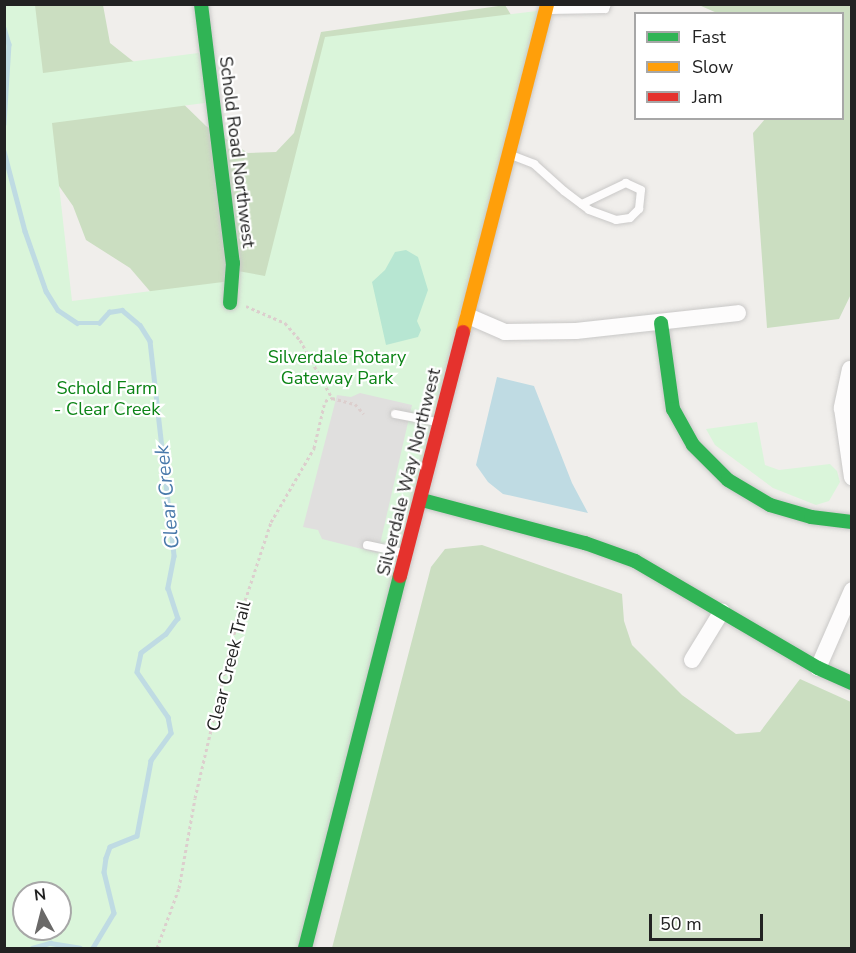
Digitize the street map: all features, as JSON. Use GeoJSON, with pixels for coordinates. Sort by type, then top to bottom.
{"type":"FeatureCollection","features":[{"type":"Feature","properties":{"kind":"street","name":"Schold Road Northwest"},"geometry":{"type":"LineString","coordinates":[[201,4],[233,263],[230,303]]}},
{"type":"Feature","properties":{"kind":"street","name":"Silverdale Way Northwest"},"geometry":{"type":"LineString","coordinates":[[305,948],[511,155],[546,7]]}},
{"type":"Feature","properties":{"kind":"street"},"geometry":{"type":"LineString","coordinates":[[468,316],[505,332],[576,331],[738,313]]}},
{"type":"Feature","properties":{"kind":"street"},"geometry":{"type":"LineString","coordinates":[[661,323],[673,409],[693,445],[728,480],[770,505],[810,517],[852,522]]}},
{"type":"Feature","properties":{"kind":"street"},"geometry":{"type":"LineString","coordinates":[[850,369],[842,408],[852,477]]}},
{"type":"Feature","properties":{"kind":"street"},"geometry":{"type":"LineString","coordinates":[[422,500],[585,543],[635,561],[818,668],[852,683]]}},
{"type":"Feature","properties":{"kind":"street"},"geometry":{"type":"LineString","coordinates":[[818,668],[852,590]]}},
{"type":"Feature","properties":{"kind":"street"},"geometry":{"type":"LineString","coordinates":[[692,660],[722,611]]}},
{"type":"Feature","properties":{"kind":"lane"},"geometry":{"type":"LineString","coordinates":[[546,7],[605,9],[607,4]]}},
{"type":"Feature","properties":{"kind":"lane"},"geometry":{"type":"LineString","coordinates":[[511,155],[534,164],[582,204],[616,220],[630,218],[639,209],[641,190],[626,183],[582,204]]}},
{"type":"Feature","properties":{"kind":"lane"},"geometry":{"type":"LineString","coordinates":[[395,414],[441,423]]}},
{"type":"Feature","properties":{"kind":"lane"},"geometry":{"type":"LineString","coordinates":[[367,545],[407,553]]}},
{"type":"Feature","properties":{"kind":"path"},"geometry":{"type":"LineString","coordinates":[[230,303],[262,311],[285,323],[300,340],[332,398],[355,404],[364,414]]}},
{"type":"Feature","properties":{"kind":"path","name":"Clear Creek Trail"},"geometry":{"type":"LineString","coordinates":[[157,948],[179,888],[195,798],[232,640],[271,522],[314,448],[325,401],[332,398]]}},
{"type":"Feature","properties":{"kind":"green space","name":"Silverdale Rotary Gateway Park"},"geometry":{"type":"Polygon","coordinates":[[[5,5],[35,5],[43,73],[206,52],[212,102],[52,123],[72,301],[231,281],[232,270],[265,276],[325,37],[545,10],[305,948],[5,948],[5,5]]]}},
{"type":"Feature","properties":{"kind":"green space"},"geometry":{"type":"Polygon","coordinates":[[[14,5],[103,5],[110,43],[168,89],[206,126],[248,153],[276,152],[294,133],[321,32],[505,5],[516,23],[349,258],[160,303],[130,268],[86,240],[73,206],[45,166],[14,5]]]}},
{"type":"Feature","properties":{"kind":"green space"},"geometry":{"type":"Polygon","coordinates":[[[699,5],[851,5],[852,292],[839,319],[767,328],[753,133],[764,120],[844,120],[844,12],[715,12],[699,5]]]}},
{"type":"Feature","properties":{"kind":"green space"},"geometry":{"type":"Polygon","coordinates":[[[406,250],[418,257],[428,290],[417,321],[421,330],[418,337],[386,345],[372,282],[385,270],[395,252],[406,250]]]}},
{"type":"Feature","properties":{"kind":"green space"},"geometry":{"type":"Polygon","coordinates":[[[757,422],[765,465],[779,470],[830,464],[837,471],[840,482],[829,501],[816,505],[773,488],[715,445],[706,429],[757,422]]]}},
{"type":"Feature","properties":{"kind":"green space"},"geometry":{"type":"Polygon","coordinates":[[[482,545],[622,594],[624,621],[632,645],[682,695],[736,734],[760,732],[800,679],[851,702],[851,948],[332,948],[431,567],[445,549],[482,545]]]}},
{"type":"Feature","properties":{"kind":"shaded area"},"geometry":{"type":"Polygon","coordinates":[[[360,393],[412,405],[378,553],[322,539],[318,530],[303,527],[337,395],[351,397],[360,393]]]}},
{"type":"Feature","properties":{"kind":"water"},"geometry":{"type":"Polygon","coordinates":[[[497,377],[534,386],[572,483],[588,513],[503,494],[488,482],[476,465],[497,377]]]}},
{"type":"Feature","properties":{"kind":"waterway","name":"Clear Creek"},"geometry":{"type":"LineString","coordinates":[[4,28],[9,44],[4,124]]}},
{"type":"Feature","properties":{"kind":"waterway","name":"Clear Creek"},"geometry":{"type":"LineString","coordinates":[[4,151],[25,231],[46,291],[58,310],[77,323],[99,323],[109,312],[122,310],[140,325],[150,341],[174,556],[168,588],[178,618],[166,634],[141,653],[137,672],[168,717],[171,733],[151,761],[137,836],[110,847],[106,858],[104,872],[114,913],[93,948]]}},
{"type":"Feature","properties":{"kind":"waterway","name":"Clear Creek"},"geometry":{"type":"LineString","coordinates":[[32,948],[50,943],[80,948]]}},
{"type":"Feature","properties":{"kind":"traffic: fast"},"geometry":{"type":"LineString","coordinates":[[201,4],[233,263],[230,303]]}},
{"type":"Feature","properties":{"kind":"traffic: fast"},"geometry":{"type":"LineString","coordinates":[[661,323],[673,409],[693,445],[728,480],[770,505],[811,517],[852,522]]}},
{"type":"Feature","properties":{"kind":"traffic: fast"},"geometry":{"type":"LineString","coordinates":[[422,500],[585,543],[635,561],[818,668],[852,683]]}},
{"type":"Feature","properties":{"kind":"traffic: fast"},"geometry":{"type":"LineString","coordinates":[[305,948],[400,576]]}},
{"type":"Feature","properties":{"kind":"traffic: slow"},"geometry":{"type":"LineString","coordinates":[[463,332],[547,4]]}},
{"type":"Feature","properties":{"kind":"traffic: jam"},"geometry":{"type":"LineString","coordinates":[[400,576],[463,332]]}},
{"type":"Feature","properties":{"kind":"park label","name":"Schold Farm - Clear Creek"},"geometry":{"type":"Point","coordinates":[107,399]}}]}
